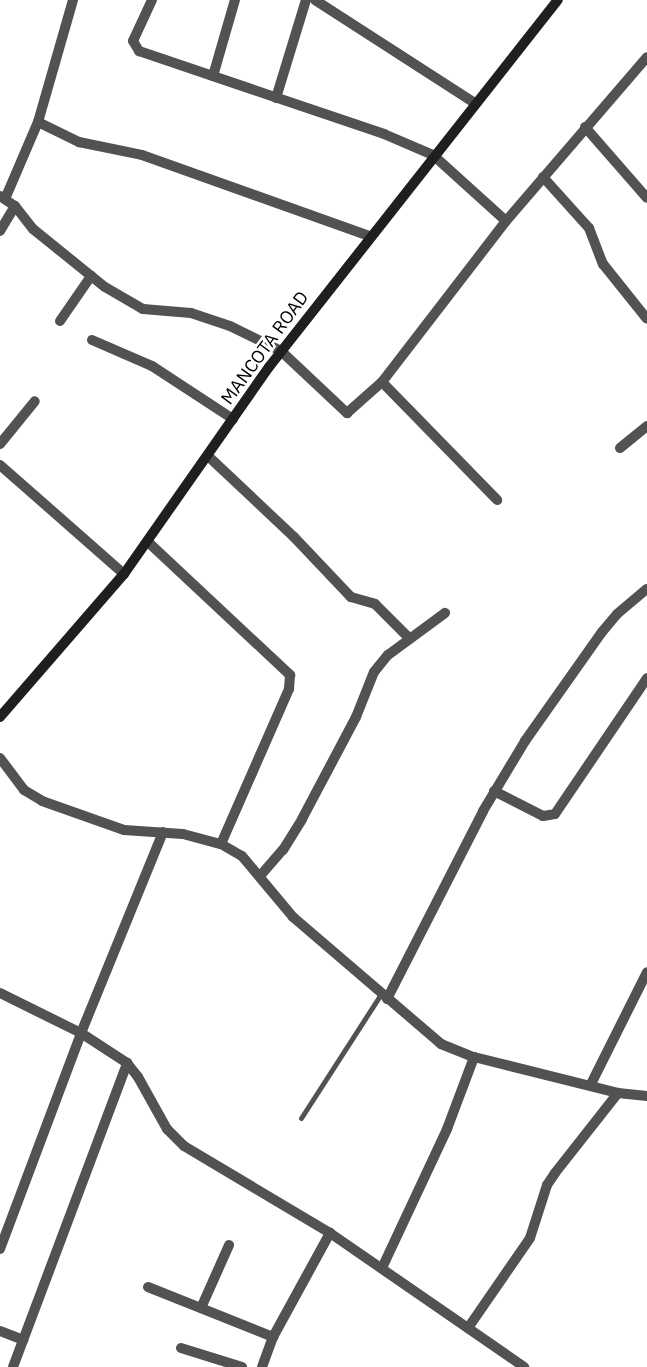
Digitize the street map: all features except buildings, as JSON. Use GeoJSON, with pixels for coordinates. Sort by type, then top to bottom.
{"type":"FeatureCollection","features":[{"type":"Feature","properties":{"kind":"main road","name":"MANCOTA ROAD"},"geometry":{"type":"LineString","coordinates":[[0,716],[124,574],[281,351],[558,0]]}},
{"type":"Feature","properties":{"kind":"street"},"geometry":{"type":"LineString","coordinates":[[73,0],[38,122],[2,197],[15,206],[33,230],[91,276],[143,309],[191,313],[230,326],[281,351],[348,413],[382,382],[506,220],[647,57]]}},
{"type":"Feature","properties":{"kind":"street"},"geometry":{"type":"LineString","coordinates":[[152,0],[135,33],[133,46],[140,52],[384,134],[433,156],[506,220]]}},
{"type":"Feature","properties":{"kind":"street"},"geometry":{"type":"LineString","coordinates":[[213,76],[235,0]]}},
{"type":"Feature","properties":{"kind":"street"},"geometry":{"type":"LineString","coordinates":[[276,98],[306,0]]}},
{"type":"Feature","properties":{"kind":"street"},"geometry":{"type":"LineString","coordinates":[[315,0],[475,103]]}},
{"type":"Feature","properties":{"kind":"street"},"geometry":{"type":"LineString","coordinates":[[38,122],[79,142],[142,155],[370,236]]}},
{"type":"Feature","properties":{"kind":"street"},"geometry":{"type":"LineString","coordinates":[[585,127],[647,198]]}},
{"type":"Feature","properties":{"kind":"street"},"geometry":{"type":"LineString","coordinates":[[543,177],[589,228],[603,264],[647,319]]}},
{"type":"Feature","properties":{"kind":"street"},"geometry":{"type":"LineString","coordinates":[[0,231],[15,206]]}},
{"type":"Feature","properties":{"kind":"street"},"geometry":{"type":"LineString","coordinates":[[60,321],[91,276]]}},
{"type":"Feature","properties":{"kind":"street"},"geometry":{"type":"LineString","coordinates":[[92,340],[152,366],[233,419]]}},
{"type":"Feature","properties":{"kind":"street"},"geometry":{"type":"LineString","coordinates":[[382,382],[497,500]]}},
{"type":"Feature","properties":{"kind":"street"},"geometry":{"type":"LineString","coordinates":[[0,444],[36,401]]}},
{"type":"Feature","properties":{"kind":"street"},"geometry":{"type":"LineString","coordinates":[[620,448],[647,426]]}},
{"type":"Feature","properties":{"kind":"street"},"geometry":{"type":"LineString","coordinates":[[208,456],[294,537],[351,597],[375,604],[410,639]]}},
{"type":"Feature","properties":{"kind":"street"},"geometry":{"type":"LineString","coordinates":[[0,465],[124,574]]}},
{"type":"Feature","properties":{"kind":"street"},"geometry":{"type":"LineString","coordinates":[[148,542],[290,675],[289,690],[221,844]]}},
{"type":"Feature","properties":{"kind":"street"},"geometry":{"type":"LineString","coordinates":[[384,997],[494,791],[602,632],[617,614],[647,589]]}},
{"type":"Feature","properties":{"kind":"street"},"geometry":{"type":"LineString","coordinates":[[260,876],[283,850],[302,819],[356,717],[374,672],[388,655],[445,613]]}},
{"type":"Feature","properties":{"kind":"street"},"geometry":{"type":"LineString","coordinates":[[494,791],[543,816],[556,814],[647,678]]}},
{"type":"Feature","properties":{"kind":"street"},"geometry":{"type":"LineString","coordinates":[[0,758],[24,790],[42,801],[124,830],[163,832],[221,844],[242,856],[293,918],[441,1044],[474,1057],[591,1084],[618,1093],[647,1096]]}},
{"type":"Feature","properties":{"kind":"street"},"geometry":{"type":"LineString","coordinates":[[0,1249],[81,1033],[163,832]]}},
{"type":"Feature","properties":{"kind":"street"},"geometry":{"type":"LineString","coordinates":[[591,1084],[647,972]]}},
{"type":"Feature","properties":{"kind":"street"},"geometry":{"type":"LineString","coordinates":[[0,993],[81,1033],[127,1063],[174,1138],[330,1233],[524,1367]]}},
{"type":"Feature","properties":{"kind":"street"},"geometry":{"type":"LineString","coordinates":[[382,1268],[447,1129],[474,1057]]}},
{"type":"Feature","properties":{"kind":"street"},"geometry":{"type":"LineString","coordinates":[[13,1367],[127,1063]]}},
{"type":"Feature","properties":{"kind":"street"},"geometry":{"type":"LineString","coordinates":[[468,1328],[530,1238],[551,1179],[618,1093]]}},
{"type":"Feature","properties":{"kind":"street"},"geometry":{"type":"LineString","coordinates":[[262,1367],[273,1337],[330,1233]]}},
{"type":"Feature","properties":{"kind":"street"},"geometry":{"type":"LineString","coordinates":[[201,1308],[229,1245]]}},
{"type":"Feature","properties":{"kind":"street"},"geometry":{"type":"LineString","coordinates":[[148,1287],[273,1337]]}},
{"type":"Feature","properties":{"kind":"street"},"geometry":{"type":"LineString","coordinates":[[0,1331],[23,1340]]}},
{"type":"Feature","properties":{"kind":"street"},"geometry":{"type":"LineString","coordinates":[[181,1348],[242,1367]]}},
{"type":"Feature","properties":{"kind":"lane"},"geometry":{"type":"LineString","coordinates":[[301,1118],[384,997]]}}]}
